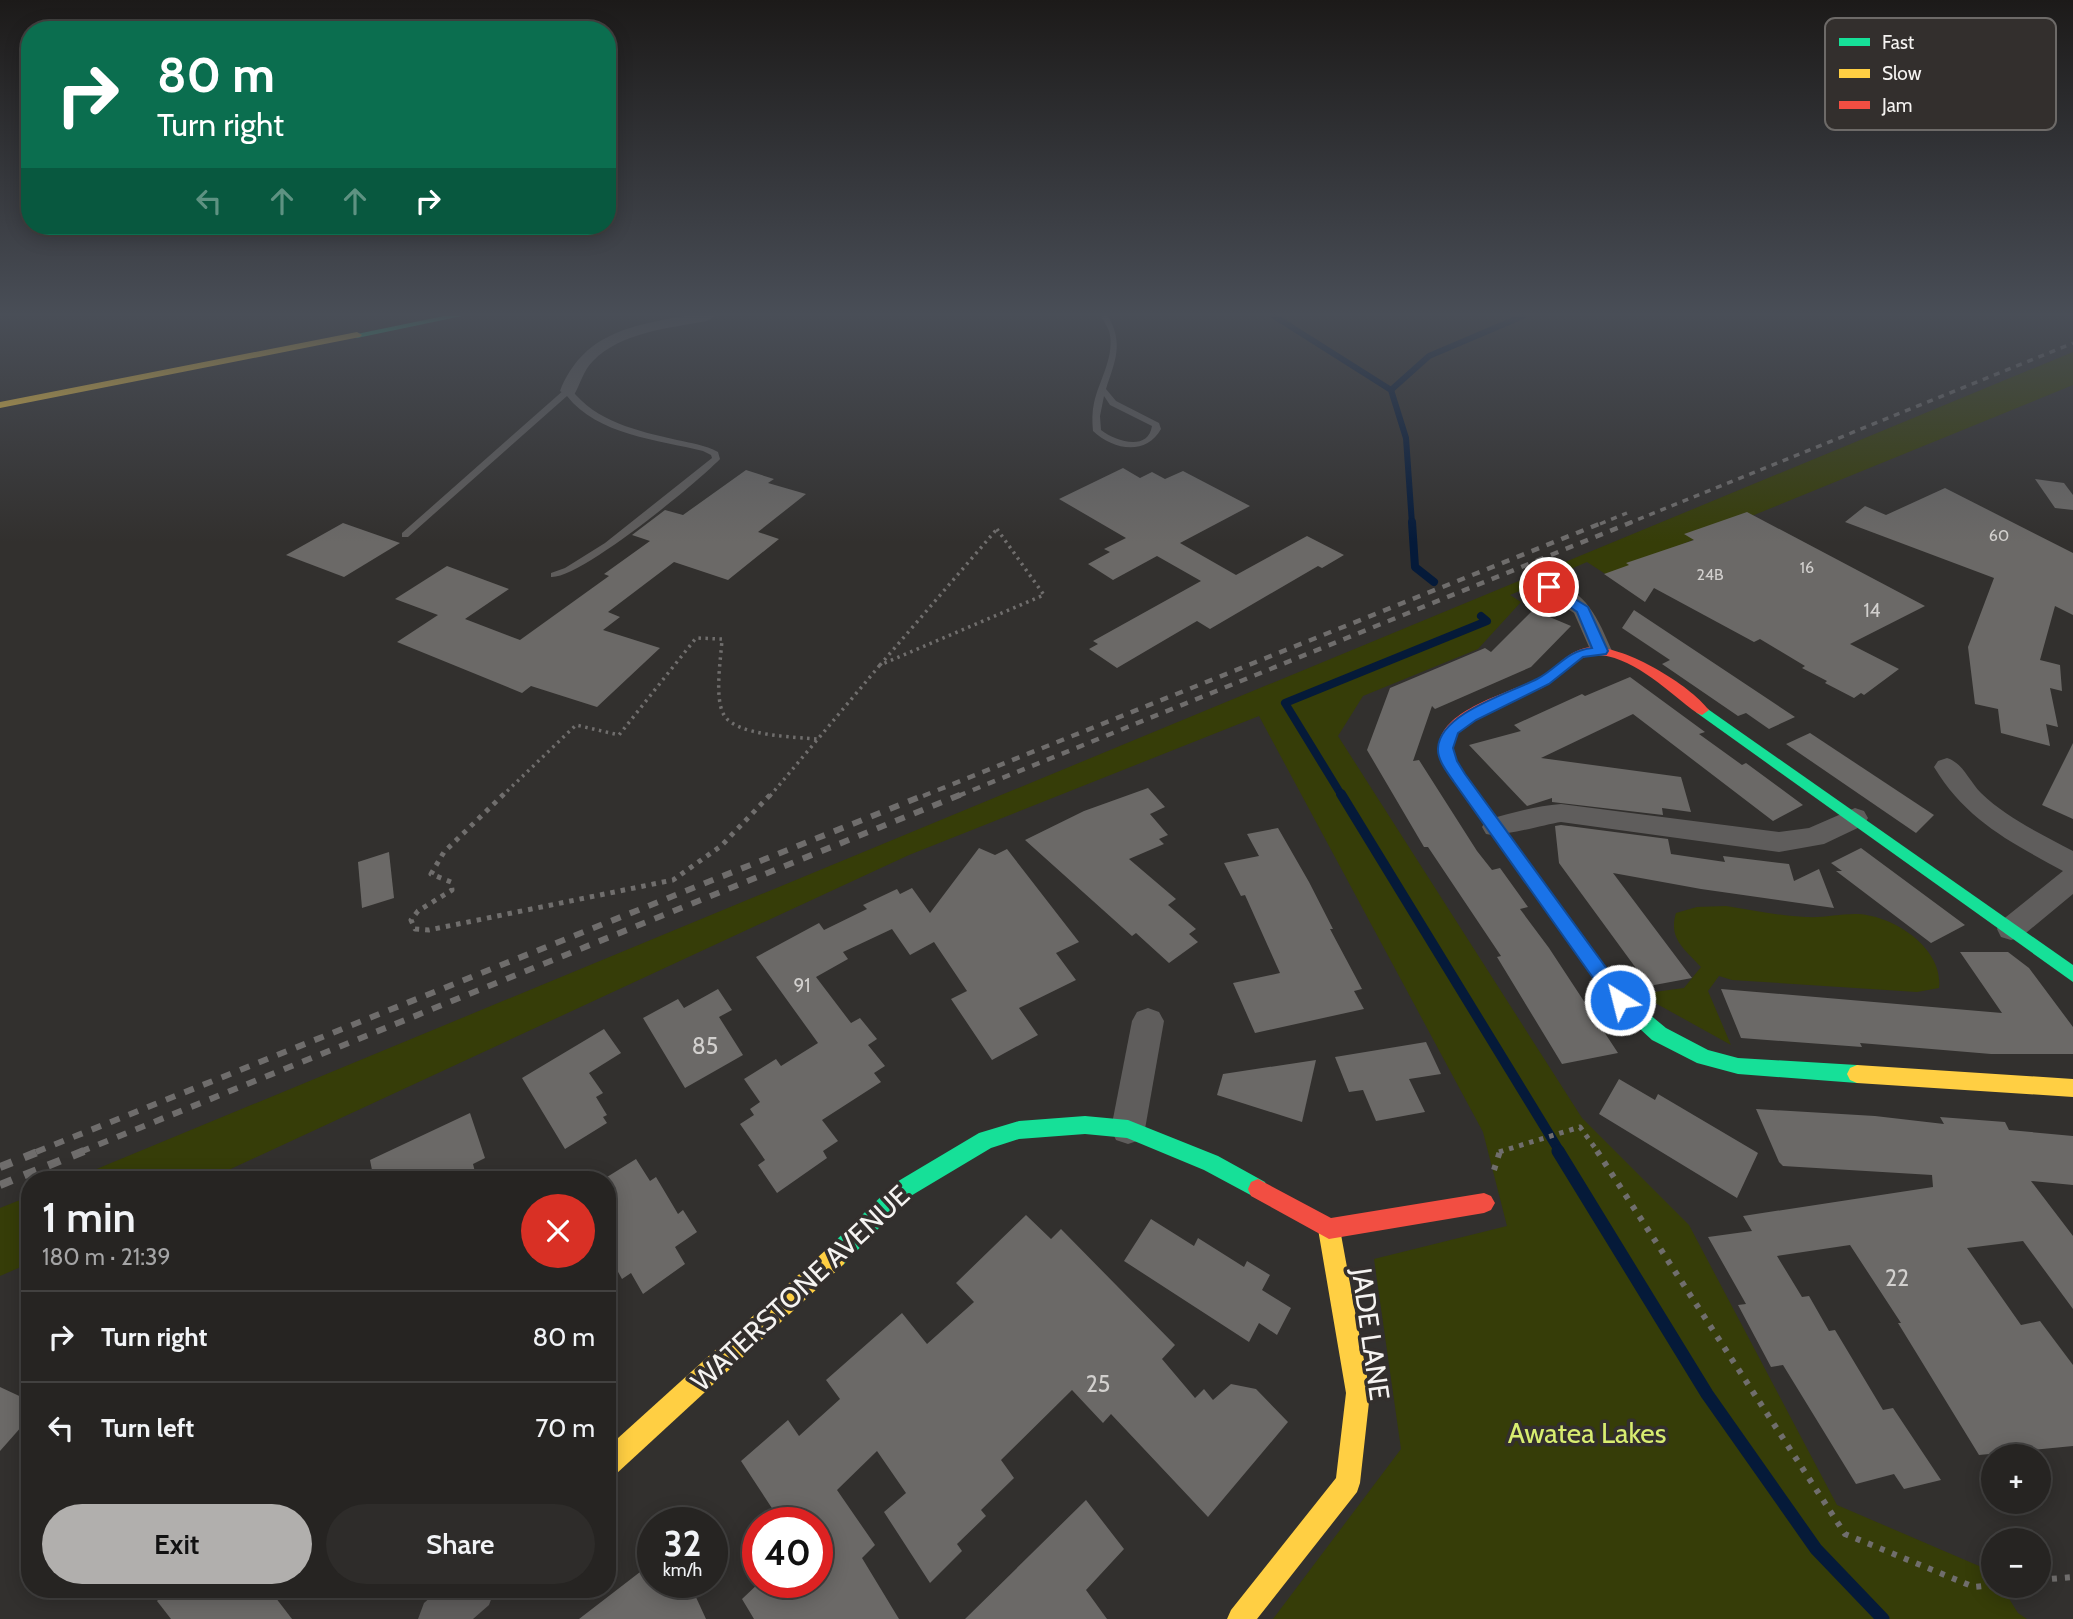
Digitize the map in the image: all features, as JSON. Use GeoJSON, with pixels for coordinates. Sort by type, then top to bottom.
{"type":"FeatureCollection","features":[{"type":"Feature","properties":{"kind":"street"},"geometry":{"type":"LineString","coordinates":[[0,405],[69,392]]}},
{"type":"Feature","properties":{"kind":"street"},"geometry":{"type":"LineString","coordinates":[[1549,587],[1583,610],[1601,651]]}},
{"type":"Feature","properties":{"kind":"street"},"geometry":{"type":"LineString","coordinates":[[2073,975],[1641,665],[1618,654],[1601,651],[1579,654],[1544,681],[1470,716],[1448,736],[1446,748],[1449,762],[1620,1000],[1645,1025],[1689,1052],[1725,1064],[1749,1067],[2073,1088]]}},
{"type":"Feature","properties":{"kind":"street"},"geometry":{"type":"LineString","coordinates":[[1947,767],[1970,798],[2005,827],[2073,864]]}},
{"type":"Feature","properties":{"kind":"street"},"geometry":{"type":"LineString","coordinates":[[1495,827],[1534,816],[1562,813],[1753,840],[1792,842],[1824,834],[1856,818]]}},
{"type":"Feature","properties":{"kind":"street"},"geometry":{"type":"LineString","coordinates":[[2011,929],[2073,878]]}},
{"type":"Feature","properties":{"kind":"street"},"geometry":{"type":"LineString","coordinates":[[1128,1129],[1148,1021]]}},
{"type":"Feature","properties":{"kind":"street","name":"WATERSTONE AVENUE"},"geometry":{"type":"LineString","coordinates":[[616,1457],[834,1258],[902,1191],[986,1140],[1020,1130],[1085,1125],[1128,1129],[1211,1163],[1329,1229]]}},
{"type":"Feature","properties":{"kind":"street"},"geometry":{"type":"LineString","coordinates":[[1329,1229],[1484,1203]]}},
{"type":"Feature","properties":{"kind":"street","name":"JADE LANE"},"geometry":{"type":"LineString","coordinates":[[1240,1619],[1348,1483],[1358,1393],[1329,1229]]}},
{"type":"Feature","properties":{"kind":"street"},"geometry":{"type":"LineString","coordinates":[[440,1619],[463,1598]]}},
{"type":"Feature","properties":{"kind":"lane"},"geometry":{"type":"LineString","coordinates":[[405,534],[567,392]]}},
{"type":"Feature","properties":{"kind":"lane"},"geometry":{"type":"LineString","coordinates":[[554,575],[574,568],[716,459],[712,451],[604,421],[577,402],[568,392]]}},
{"type":"Feature","properties":{"kind":"lane"},"geometry":{"type":"LineString","coordinates":[[1101,392],[1095,424],[1103,437],[1124,444],[1137,444],[1156,434],[1156,425],[1113,403],[1104,392]]}},
{"type":"Feature","properties":{"kind":"path"},"geometry":{"type":"LineString","coordinates":[[817,739],[741,729],[725,717],[721,703],[722,639],[696,638],[619,736],[576,725],[444,852],[431,874],[451,882],[452,890],[418,911],[411,920],[415,929],[429,930],[673,880],[699,865],[781,786],[817,739],[880,665],[988,539],[998,529],[1044,595],[880,665]]}},
{"type":"Feature","properties":{"kind":"path"},"geometry":{"type":"LineString","coordinates":[[1484,1203],[1499,1152],[1580,1127],[1615,1176],[1845,1534],[1974,1587],[1981,1586]]}},
{"type":"Feature","properties":{"kind":"path"},"geometry":{"type":"LineString","coordinates":[[2051,1579],[2073,1577]]}},
{"type":"Feature","properties":{"kind":"green space","name":"Awatea Lakes"},"geometry":{"type":"Polygon","coordinates":[[[1977,392],[2057,392],[1607,575],[1587,562],[1510,595],[1521,602],[1478,649],[1363,696],[1338,736],[1582,1118],[1689,1225],[1837,1505],[1981,1567],[1981,1598],[2009,1598],[2018,1613],[2027,1619],[1273,1619],[1401,1449],[1374,1259],[1507,1226],[1483,1132],[1259,716],[909,855],[226,1171],[92,1171],[1977,392]]]}},
{"type":"Feature","properties":{"kind":"green space"},"geometry":{"type":"Polygon","coordinates":[[[1726,906],[1796,916],[1855,914],[1884,920],[1913,936],[1924,947],[1938,973],[1939,988],[1917,992],[1732,980],[1719,976],[1708,991],[1731,1045],[1639,994],[1684,988],[1701,967],[1676,937],[1676,913],[1697,907],[1726,906]]]}},
{"type":"Feature","properties":{"kind":"green space"},"geometry":{"type":"Polygon","coordinates":[[[21,1200],[21,1267],[0,1276],[0,1208],[21,1200]]]}},
{"type":"Feature","properties":{"kind":"building"},"geometry":{"type":"Polygon","coordinates":[[[1123,468],[1140,478],[1152,472],[1165,479],[1183,471],[1250,506],[1180,543],[1236,575],[1307,536],[1344,555],[1322,568],[1318,566],[1210,629],[1197,621],[1117,668],[1089,649],[1098,644],[1093,641],[1201,581],[1157,556],[1113,580],[1088,564],[1110,552],[1104,549],[1126,538],[1059,499],[1123,468]]]}},
{"type":"Feature","properties":{"kind":"building"},"geometry":{"type":"Polygon","coordinates":[[[746,470],[774,479],[768,483],[806,494],[758,532],[779,539],[728,580],[674,562],[608,612],[620,617],[603,630],[660,648],[597,707],[531,686],[522,693],[397,642],[438,615],[395,599],[447,566],[509,589],[465,619],[520,640],[609,576],[604,574],[650,541],[632,535],[665,510],[683,515],[746,470]]]}},
{"type":"Feature","properties":{"kind":"building"},"geometry":{"type":"Polygon","coordinates":[[[2035,479],[2064,483],[2073,495],[2073,510],[2055,508],[2035,479]]]}},
{"type":"Feature","properties":{"kind":"building"},"geometry":{"type":"Polygon","coordinates":[[[1945,488],[2073,553],[2073,615],[2055,606],[2040,660],[2060,665],[2062,691],[2050,688],[2058,727],[2046,724],[2050,746],[2001,733],[1998,709],[1975,704],[1968,647],[1994,578],[1845,522],[1865,506],[1886,515],[1945,488]]]}},
{"type":"Feature","properties":{"kind":"building"},"geometry":{"type":"Polygon","coordinates":[[[1747,512],[1925,606],[1850,644],[1899,669],[1864,695],[1861,693],[1854,698],[1825,683],[1827,681],[1802,668],[1805,666],[1760,639],[1754,642],[1654,588],[1645,602],[1604,574],[1629,565],[1626,563],[1694,540],[1684,534],[1747,512]]]}},
{"type":"Feature","properties":{"kind":"building"},"geometry":{"type":"Polygon","coordinates":[[[343,523],[400,543],[344,577],[286,555],[343,523]]]}},
{"type":"Feature","properties":{"kind":"building"},"geometry":{"type":"Polygon","coordinates":[[[1533,610],[1571,626],[1531,667],[1435,709],[1432,706],[1413,761],[1419,760],[1477,851],[1492,870],[1500,868],[1528,907],[1520,909],[1618,1053],[1562,1064],[1497,957],[1501,956],[1428,847],[1424,847],[1367,750],[1390,688],[1485,648],[1491,652],[1533,610]]]}},
{"type":"Feature","properties":{"kind":"building"},"geometry":{"type":"Polygon","coordinates":[[[1634,610],[1795,717],[1769,729],[1746,713],[1738,716],[1662,664],[1670,660],[1622,628],[1634,610]]]}},
{"type":"Feature","properties":{"kind":"building"},"geometry":{"type":"Polygon","coordinates":[[[1630,677],[1705,732],[1699,734],[1742,765],[1746,763],[1803,805],[1773,821],[1633,714],[1541,758],[1681,777],[1691,812],[1662,808],[1663,815],[1552,802],[1552,798],[1527,806],[1469,745],[1521,731],[1514,725],[1582,694],[1585,696],[1630,677]]]}},
{"type":"Feature","properties":{"kind":"building"},"geometry":{"type":"Polygon","coordinates":[[[1810,733],[1934,815],[1916,833],[1786,744],[1810,733]]]}},
{"type":"Feature","properties":{"kind":"building"},"geometry":{"type":"Polygon","coordinates":[[[2073,743],[2073,819],[2042,805],[2073,743]]]}},
{"type":"Feature","properties":{"kind":"building"},"geometry":{"type":"Polygon","coordinates":[[[1148,788],[1165,807],[1150,814],[1168,835],[1159,839],[1164,844],[1129,859],[1176,899],[1168,905],[1196,929],[1189,934],[1198,942],[1169,963],[1136,933],[1132,936],[1025,840],[1084,811],[1148,788]]]}},
{"type":"Feature","properties":{"kind":"building"},"geometry":{"type":"Polygon","coordinates":[[[1555,826],[1668,839],[1671,854],[1725,862],[1723,856],[1789,864],[1794,881],[1819,869],[1834,908],[1613,873],[1692,978],[1649,986],[1559,863],[1555,826]]]}},
{"type":"Feature","properties":{"kind":"building"},"geometry":{"type":"Polygon","coordinates":[[[1278,828],[1309,882],[1362,989],[1354,991],[1364,1009],[1255,1033],[1233,983],[1280,973],[1245,895],[1241,896],[1224,863],[1259,856],[1247,834],[1278,828]]]}},
{"type":"Feature","properties":{"kind":"building"},"geometry":{"type":"Polygon","coordinates":[[[979,848],[995,855],[1007,849],[1079,942],[1056,953],[1076,980],[1019,1008],[1038,1035],[992,1060],[951,999],[967,991],[934,942],[910,955],[892,929],[843,952],[848,959],[816,977],[851,1023],[860,1018],[877,1039],[868,1045],[885,1066],[874,1073],[881,1082],[822,1120],[838,1141],[823,1151],[827,1158],[777,1193],[758,1165],[765,1160],[740,1124],[754,1115],[750,1109],[760,1102],[744,1079],[776,1059],[781,1066],[818,1043],[756,957],[819,923],[824,930],[867,909],[863,905],[897,889],[900,894],[912,888],[930,913],[979,848]]]}},
{"type":"Feature","properties":{"kind":"building"},"geometry":{"type":"Polygon","coordinates":[[[1861,848],[1965,925],[1931,943],[1836,871],[1842,871],[1831,863],[1861,848]]]}},
{"type":"Feature","properties":{"kind":"building"},"geometry":{"type":"Polygon","coordinates":[[[389,852],[394,898],[362,908],[358,862],[389,852]]]}},
{"type":"Feature","properties":{"kind":"building"},"geometry":{"type":"Polygon","coordinates":[[[1960,952],[2008,952],[2029,968],[2073,1027],[2073,1054],[1991,1054],[1860,1043],[1862,1047],[1741,1038],[1721,989],[2002,1013],[1960,952]]]}},
{"type":"Feature","properties":{"kind":"building"},"geometry":{"type":"Polygon","coordinates":[[[718,989],[732,1010],[719,1017],[743,1055],[685,1088],[643,1018],[678,999],[684,1008],[718,989]]]}},
{"type":"Feature","properties":{"kind":"building"},"geometry":{"type":"Polygon","coordinates":[[[604,1029],[621,1053],[589,1073],[603,1093],[596,1097],[607,1115],[603,1117],[607,1123],[565,1149],[522,1078],[604,1029]]]}},
{"type":"Feature","properties":{"kind":"building"},"geometry":{"type":"Polygon","coordinates":[[[1426,1042],[1441,1074],[1409,1079],[1425,1112],[1376,1121],[1363,1090],[1349,1092],[1335,1057],[1426,1042]]]}},
{"type":"Feature","properties":{"kind":"building"},"geometry":{"type":"Polygon","coordinates":[[[1316,1060],[1302,1122],[1217,1095],[1223,1074],[1316,1060]]]}},
{"type":"Feature","properties":{"kind":"building"},"geometry":{"type":"Polygon","coordinates":[[[1619,1079],[1655,1100],[1658,1094],[1758,1153],[1737,1198],[1599,1114],[1619,1079]]]}},
{"type":"Feature","properties":{"kind":"building"},"geometry":{"type":"Polygon","coordinates":[[[1756,1109],[1875,1116],[1944,1124],[1940,1117],[2005,1122],[2009,1130],[2073,1136],[2073,1185],[2031,1181],[2073,1236],[2073,1309],[2023,1241],[1967,1248],[2021,1325],[2040,1321],[2073,1365],[2073,1446],[2051,1448],[2051,1444],[1981,1444],[1979,1455],[1898,1323],[1901,1323],[1850,1245],[1777,1256],[1802,1297],[1809,1296],[1829,1331],[1835,1330],[1883,1410],[1893,1408],[1941,1480],[1904,1489],[1894,1474],[1856,1484],[1783,1365],[1771,1367],[1738,1305],[1746,1304],[1708,1237],[1752,1231],[1743,1216],[1933,1187],[1932,1175],[1783,1166],[1756,1109]]]}},
{"type":"Feature","properties":{"kind":"building"},"geometry":{"type":"Polygon","coordinates":[[[470,1113],[485,1158],[473,1164],[475,1171],[372,1171],[370,1160],[470,1113]]]}},
{"type":"Feature","properties":{"kind":"building"},"geometry":{"type":"Polygon","coordinates":[[[636,1159],[650,1181],[656,1177],[678,1214],[683,1210],[697,1232],[675,1247],[685,1264],[643,1294],[631,1273],[622,1279],[616,1268],[616,1171],[636,1159]]]}},
{"type":"Feature","properties":{"kind":"building"},"geometry":{"type":"Polygon","coordinates":[[[1026,1215],[1051,1239],[1061,1229],[1175,1345],[1162,1359],[1195,1398],[1204,1389],[1213,1400],[1231,1384],[1256,1389],[1288,1422],[1208,1517],[1111,1414],[1103,1423],[1072,1390],[1001,1460],[1014,1478],[981,1510],[986,1516],[957,1544],[962,1551],[930,1583],[884,1512],[906,1493],[877,1451],[837,1490],[875,1545],[862,1558],[899,1619],[754,1619],[743,1598],[833,1598],[833,1507],[771,1507],[741,1461],[788,1420],[799,1436],[840,1399],[826,1380],[902,1313],[927,1344],[974,1302],[956,1283],[1026,1215]]]}},
{"type":"Feature","properties":{"kind":"building"},"geometry":{"type":"Polygon","coordinates":[[[1151,1219],[1194,1246],[1198,1238],[1244,1267],[1247,1261],[1270,1275],[1262,1290],[1291,1308],[1277,1335],[1259,1323],[1249,1342],[1124,1261],[1151,1219]]]}},
{"type":"Feature","properties":{"kind":"building"},"geometry":{"type":"Polygon","coordinates":[[[0,1387],[21,1397],[21,1427],[0,1451],[0,1387]]]}},
{"type":"Feature","properties":{"kind":"building"},"geometry":{"type":"Polygon","coordinates":[[[1086,1500],[1124,1549],[1086,1590],[1107,1619],[965,1619],[1086,1500]]]}},
{"type":"Feature","properties":{"kind":"building"},"geometry":{"type":"Polygon","coordinates":[[[637,1574],[637,1598],[696,1598],[706,1619],[579,1619],[606,1598],[616,1598],[616,1590],[637,1574]]]}},
{"type":"Feature","properties":{"kind":"building"},"geometry":{"type":"Polygon","coordinates":[[[160,1598],[276,1598],[292,1619],[171,1619],[157,1601],[160,1598]]]}},
{"type":"Feature","properties":{"kind":"waterway"},"geometry":{"type":"LineString","coordinates":[[1391,392],[1406,438],[1412,524]]}},
{"type":"Feature","properties":{"kind":"waterway"},"geometry":{"type":"LineString","coordinates":[[1412,522],[1415,567],[1434,582]]}},
{"type":"Feature","properties":{"kind":"waterway"},"geometry":{"type":"LineString","coordinates":[[1342,796],[1285,703],[1487,621],[1481,616]]}},
{"type":"Feature","properties":{"kind":"waterway"},"geometry":{"type":"LineString","coordinates":[[1341,794],[1560,1152]]}},
{"type":"Feature","properties":{"kind":"waterway"},"geometry":{"type":"LineString","coordinates":[[1558,1151],[1707,1394],[1816,1549],[1883,1619]]}},
{"type":"Feature","properties":{"kind":"railway"},"geometry":{"type":"LineString","coordinates":[[1627,524],[1953,392]]}},
{"type":"Feature","properties":{"kind":"railway"},"geometry":{"type":"LineString","coordinates":[[1600,524],[1627,513]]}},
{"type":"Feature","properties":{"kind":"railway"},"geometry":{"type":"LineString","coordinates":[[923,796],[1604,522]]}},
{"type":"Feature","properties":{"kind":"railway"},"geometry":{"type":"LineString","coordinates":[[958,796],[1632,522]]}},
{"type":"Feature","properties":{"kind":"railway"},"geometry":{"type":"LineString","coordinates":[[36,1152],[927,794]]}},
{"type":"Feature","properties":{"kind":"railway"},"geometry":{"type":"LineString","coordinates":[[80,1152],[962,794]]}},
{"type":"Feature","properties":{"kind":"railway"},"geometry":{"type":"LineString","coordinates":[[0,1167],[40,1151]]}},
{"type":"Feature","properties":{"kind":"railway"},"geometry":{"type":"LineString","coordinates":[[35,1171],[84,1151]]}},
{"type":"Feature","properties":{"kind":"railway"},"geometry":{"type":"LineString","coordinates":[[0,1185],[21,1176]]}},
{"type":"Feature","properties":{"kind":"traffic: fast"},"geometry":{"type":"LineString","coordinates":[[1702,710],[2073,975]]}},
{"type":"Feature","properties":{"kind":"traffic: fast"},"geometry":{"type":"LineString","coordinates":[[1466,786],[1620,1000],[1659,1034],[1704,1057],[1738,1066],[1857,1074]]}},
{"type":"Feature","properties":{"kind":"traffic: fast"},"geometry":{"type":"LineString","coordinates":[[836,1256],[902,1190],[986,1140],[1019,1130],[1085,1125],[1128,1129],[1211,1163],[1258,1189]]}},
{"type":"Feature","properties":{"kind":"traffic: slow"},"geometry":{"type":"LineString","coordinates":[[0,405],[69,392]]}},
{"type":"Feature","properties":{"kind":"traffic: slow"},"geometry":{"type":"LineString","coordinates":[[1857,1074],[2073,1088]]}},
{"type":"Feature","properties":{"kind":"traffic: slow"},"geometry":{"type":"LineString","coordinates":[[1240,1619],[1348,1483],[1358,1393],[1329,1229]]}},
{"type":"Feature","properties":{"kind":"traffic: slow"},"geometry":{"type":"LineString","coordinates":[[616,1457],[836,1256]]}},
{"type":"Feature","properties":{"kind":"traffic: jam"},"geometry":{"type":"LineString","coordinates":[[1466,786],[1450,764],[1446,751],[1447,738],[1454,728],[1477,711],[1547,679],[1580,653],[1601,651],[1628,659],[1654,674],[1702,710]]}},
{"type":"Feature","properties":{"kind":"traffic: jam"},"geometry":{"type":"LineString","coordinates":[[1258,1189],[1329,1229],[1484,1203]]}},
{"type":"Feature","properties":{"kind":"route"},"geometry":{"type":"LineString","coordinates":[[1549,587],[1583,610],[1601,651],[1579,654],[1544,681],[1470,716],[1452,730],[1446,748],[1449,762],[1460,778],[1620,1000]]}}]}
